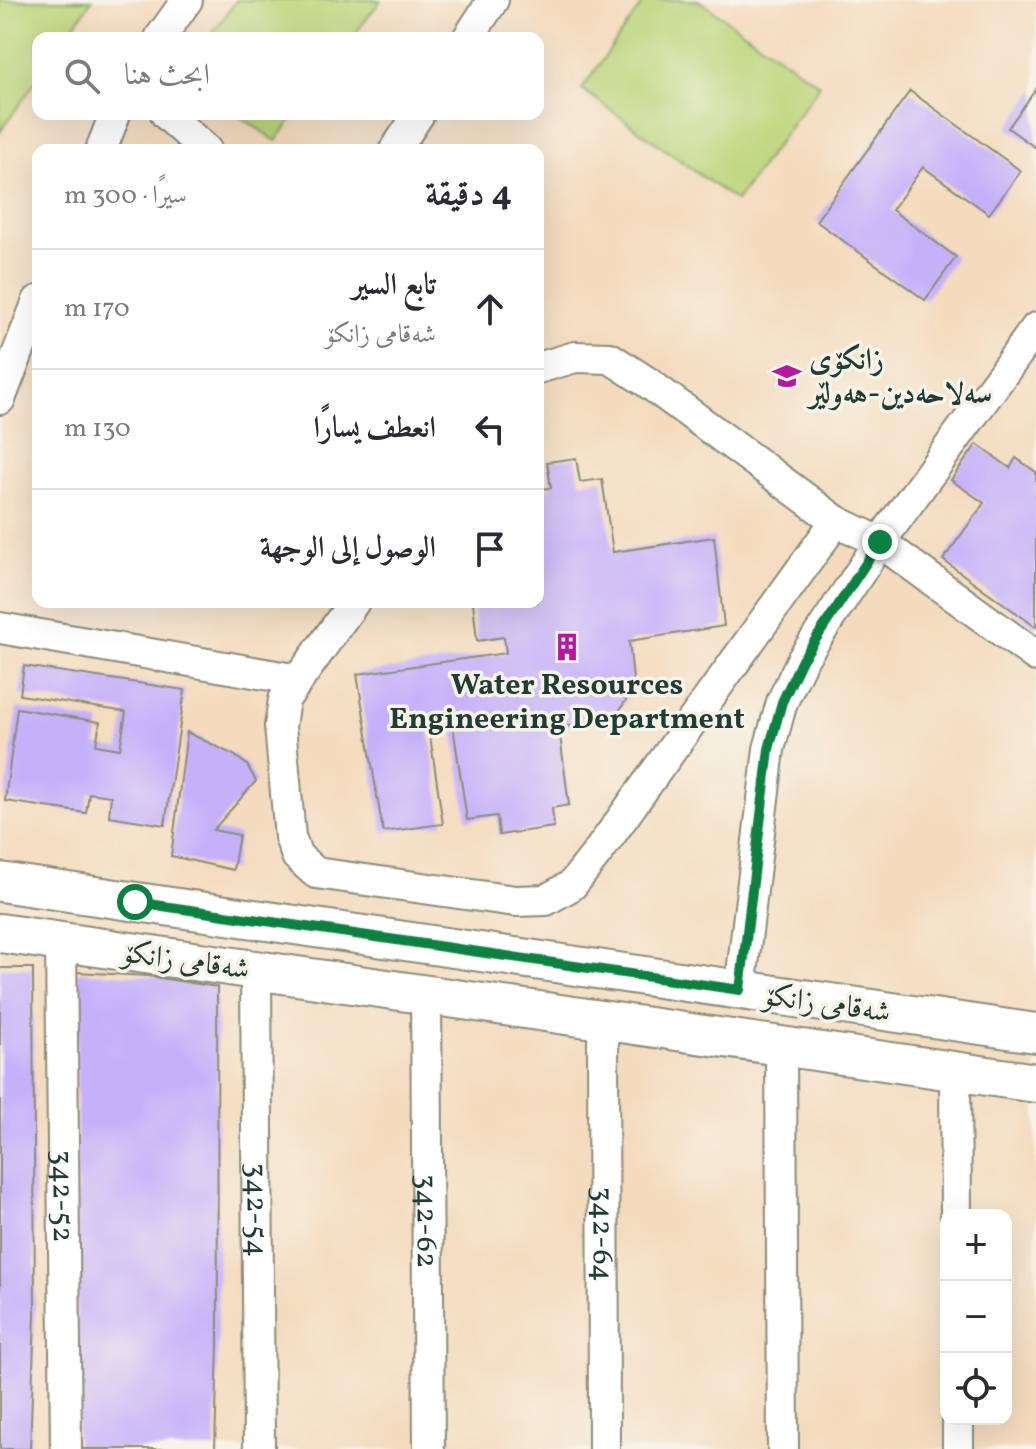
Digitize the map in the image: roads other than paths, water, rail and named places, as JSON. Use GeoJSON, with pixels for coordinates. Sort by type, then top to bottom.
{"type":"FeatureCollection","features":[{"type":"Feature","properties":{"kind":"main road","name":"شەقامی زانکۆ"},"geometry":{"type":"LineString","coordinates":[[0,882],[1036,1033]]}},
{"type":"Feature","properties":{"kind":"main road"},"geometry":{"type":"LineString","coordinates":[[133,952],[135,902]]}},
{"type":"Feature","properties":{"kind":"main road","name":"شەقامی زانکۆ"},"geometry":{"type":"LineString","coordinates":[[0,933],[1036,1083]]}},
{"type":"Feature","properties":{"kind":"street"},"geometry":{"type":"LineString","coordinates":[[151,32],[164,0]]}},
{"type":"Feature","properties":{"kind":"street"},"geometry":{"type":"LineString","coordinates":[[164,32],[187,0]]}},
{"type":"Feature","properties":{"kind":"street"},"geometry":{"type":"LineString","coordinates":[[472,32],[493,0]]}},
{"type":"Feature","properties":{"kind":"street"},"geometry":{"type":"LineString","coordinates":[[103,144],[113,120]]}},
{"type":"Feature","properties":{"kind":"street"},"geometry":{"type":"LineString","coordinates":[[173,120],[199,144]]}},
{"type":"Feature","properties":{"kind":"street"},"geometry":{"type":"LineString","coordinates":[[399,144],[415,120]]}},
{"type":"Feature","properties":{"kind":"street"},"geometry":{"type":"LineString","coordinates":[[0,399],[8,349],[32,311]]}},
{"type":"Feature","properties":{"kind":"street"},"geometry":{"type":"LineString","coordinates":[[740,990],[769,749],[782,702],[802,660],[880,542],[1036,328]]}},
{"type":"Feature","properties":{"kind":"street"},"geometry":{"type":"LineString","coordinates":[[544,366],[575,357],[610,358],[836,521],[880,542],[1036,656]]}},
{"type":"Feature","properties":{"kind":"street"},"geometry":{"type":"LineString","coordinates":[[350,608],[284,700],[280,726],[290,837],[297,856],[316,873],[515,901],[546,900],[572,885],[598,852],[836,521]]}},
{"type":"Feature","properties":{"kind":"street"},"geometry":{"type":"LineString","coordinates":[[0,628],[299,680]]}},
{"type":"Feature","properties":{"kind":"street","name":"342-52"},"geometry":{"type":"LineString","coordinates":[[61,942],[66,1449]]}},
{"type":"Feature","properties":{"kind":"street","name":"342-54"},"geometry":{"type":"LineString","coordinates":[[256,970],[259,1449]]}},
{"type":"Feature","properties":{"kind":"street","name":"342-62"},"geometry":{"type":"LineString","coordinates":[[426,995],[429,1449]]}},
{"type":"Feature","properties":{"kind":"street","name":"342-64"},"geometry":{"type":"LineString","coordinates":[[603,1020],[604,1449]]}},
{"type":"Feature","properties":{"kind":"street"},"geometry":{"type":"LineString","coordinates":[[781,1047],[783,1449]]}},
{"type":"Feature","properties":{"kind":"street"},"geometry":{"type":"LineString","coordinates":[[955,1072],[956,1209]]}},
{"type":"Feature","properties":{"kind":"street"},"geometry":{"type":"LineString","coordinates":[[958,1425],[958,1449]]}},
{"type":"Feature","properties":{"kind":"place","name":"زانکۆی سەلاحەدین-هەولێر"},"geometry":{"type":"Point","coordinates":[787,376]}},
{"type":"Feature","properties":{"kind":"place","name":"Water Resources Engineering Department"},"geometry":{"type":"Point","coordinates":[567,647]}}]}
